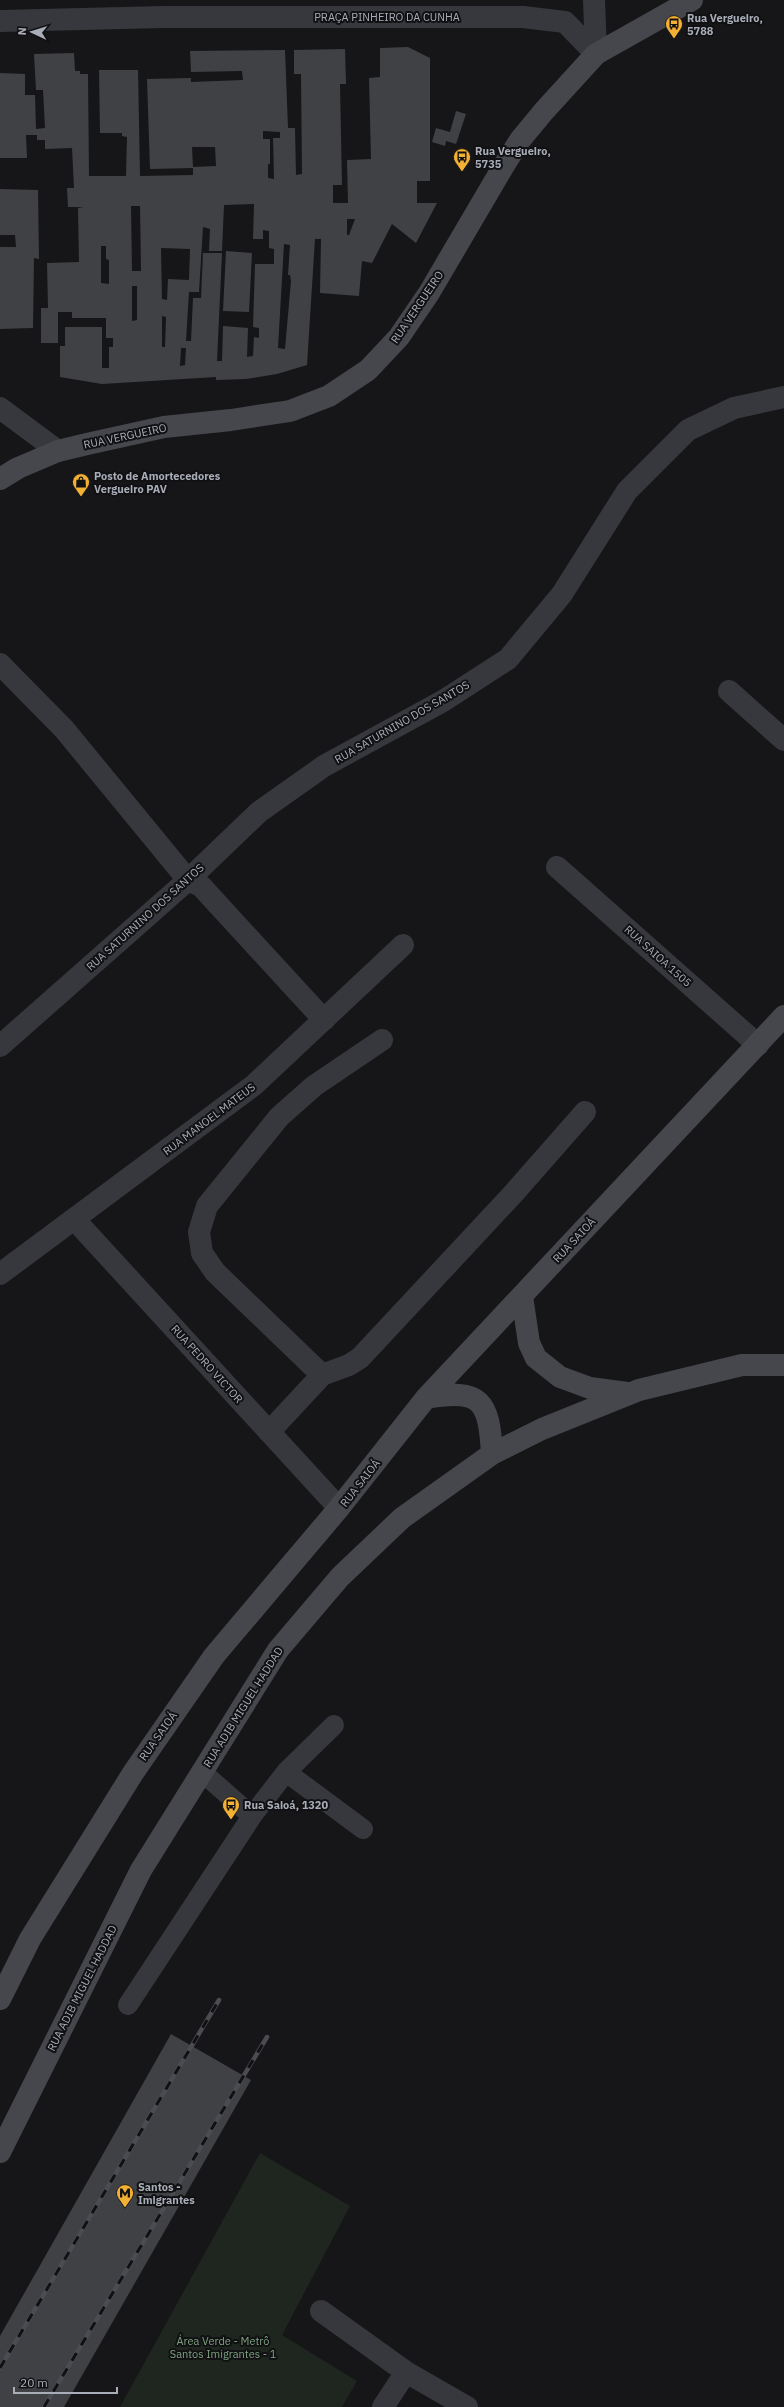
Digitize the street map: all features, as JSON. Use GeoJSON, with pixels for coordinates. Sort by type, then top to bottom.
{"type":"FeatureCollection","features":[{"type":"Feature","properties":{"kind":"street"},"geometry":{"type":"LineString","coordinates":[[594,0],[596,54]]}},
{"type":"Feature","properties":{"kind":"street","name":"RUA VERGUEIRO"},"geometry":{"type":"LineString","coordinates":[[0,479],[18,468],[58,451],[164,427],[231,420],[290,411],[329,396],[368,370],[399,337],[429,293],[520,140],[596,54],[692,0]]}},
{"type":"Feature","properties":{"kind":"street","name":"PRAÇA PINHEIRO DA CUNHA"},"geometry":{"type":"LineString","coordinates":[[0,21],[166,8],[523,17],[550,19],[565,22],[596,54]]}},
{"type":"Feature","properties":{"kind":"street","name":"RUA SATURNINO DOS SANTOS"},"geometry":{"type":"LineString","coordinates":[[0,1046],[188,880],[259,812],[324,766],[443,701],[508,659],[562,594],[627,491],[688,430],[734,408],[784,397]]}},
{"type":"Feature","properties":{"kind":"street"},"geometry":{"type":"LineString","coordinates":[[0,408],[58,451]]}},
{"type":"Feature","properties":{"kind":"street"},"geometry":{"type":"LineString","coordinates":[[0,664],[64,729],[188,880],[201,886],[324,1020]]}},
{"type":"Feature","properties":{"kind":"street"},"geometry":{"type":"LineString","coordinates":[[728,691],[784,740]]}},
{"type":"Feature","properties":{"kind":"street","name":"RUA SAIOA 1505"},"geometry":{"type":"LineString","coordinates":[[557,867],[758,1045]]}},
{"type":"Feature","properties":{"kind":"street","name":"RUA MANOEL MATEUS"},"geometry":{"type":"LineString","coordinates":[[0,1274],[21,1256],[75,1220],[254,1085],[403,945]]}},
{"type":"Feature","properties":{"kind":"street","name":"RUA SAIOÁ"},"geometry":{"type":"LineString","coordinates":[[1,1996],[30,1939],[133,1773],[214,1656],[339,1508],[426,1398],[784,1016]]}},
{"type":"Feature","properties":{"kind":"street"},"geometry":{"type":"LineString","coordinates":[[322,1375],[215,1272],[202,1253],[199,1232],[207,1206],[279,1117],[314,1086],[382,1040]]}},
{"type":"Feature","properties":{"kind":"street"},"geometry":{"type":"LineString","coordinates":[[269,1432],[322,1375],[349,1365],[360,1358],[513,1194],[585,1112]]}},
{"type":"Feature","properties":{"kind":"street","name":"RUA PEDRO VICTOR"},"geometry":{"type":"LineString","coordinates":[[75,1220],[339,1508]]}},
{"type":"Feature","properties":{"kind":"street"},"geometry":{"type":"LineString","coordinates":[[522,1296],[529,1342],[536,1358],[560,1378],[590,1388],[629,1393],[742,1365],[784,1365]]}},
{"type":"Feature","properties":{"kind":"street","name":"RUA ADIB MIGUEL HADDAD"},"geometry":{"type":"LineString","coordinates":[[0,2152],[141,1870],[278,1650],[340,1577],[402,1518],[492,1454],[542,1429],[629,1393]]}},
{"type":"Feature","properties":{"kind":"street"},"geometry":{"type":"LineString","coordinates":[[426,1398],[450,1394],[472,1397],[488,1414],[492,1454]]}},
{"type":"Feature","properties":{"kind":"street"},"geometry":{"type":"LineString","coordinates":[[321,2311],[406,2372],[467,2407]]}},
{"type":"Feature","properties":{"kind":"street"},"geometry":{"type":"LineString","coordinates":[[383,2407],[406,2372]]}},
{"type":"Feature","properties":{"kind":"lane"},"geometry":{"type":"LineString","coordinates":[[128,2005],[252,1816],[286,1772],[334,1725]]}},
{"type":"Feature","properties":{"kind":"lane"},"geometry":{"type":"LineString","coordinates":[[202,1772],[252,1816]]}},
{"type":"Feature","properties":{"kind":"lane"},"geometry":{"type":"LineString","coordinates":[[286,1772],[363,1829]]}},
{"type":"Feature","properties":{"kind":"green space","name":"Área Verde - Metrô Santos Imigrantes - 1"},"geometry":{"type":"Polygon","coordinates":[[[260,2153],[350,2206],[282,2335],[357,2381],[342,2407],[120,2407],[260,2153]]]}},
{"type":"Feature","properties":{"kind":"building"},"geometry":{"type":"Polygon","coordinates":[[[408,47],[430,58],[430,181],[417,181],[417,203],[437,203],[416,243],[392,224],[372,263],[362,261],[359,296],[320,293],[321,239],[315,239],[307,365],[277,374],[246,379],[216,380],[216,377],[102,384],[60,377],[60,346],[65,346],[65,327],[102,327],[102,368],[109,368],[109,347],[113,347],[113,338],[106,338],[106,318],[72,318],[72,312],[58,312],[58,343],[41,343],[41,308],[48,308],[47,263],[79,262],[78,208],[84,207],[68,207],[67,188],[74,188],[72,148],[45,149],[45,140],[37,140],[37,135],[26,135],[27,158],[0,158],[0,73],[25,74],[25,95],[35,95],[36,129],[45,128],[43,90],[36,90],[34,54],[74,53],[75,71],[80,71],[80,74],[88,74],[89,176],[126,176],[127,137],[122,136],[122,133],[100,133],[99,70],[138,70],[140,176],[193,175],[193,168],[150,169],[147,79],[191,78],[191,82],[243,80],[242,71],[191,72],[190,51],[285,50],[288,128],[295,128],[296,175],[302,174],[301,74],[294,74],[294,50],[345,49],[346,84],[340,84],[342,185],[333,185],[333,203],[348,203],[347,160],[371,159],[369,78],[380,77],[380,48],[408,47]],[[263,131],[263,139],[270,139],[270,164],[268,164],[268,178],[274,179],[273,138],[280,138],[280,132],[263,131]],[[192,147],[193,167],[216,166],[215,147],[192,147]],[[254,204],[224,205],[222,251],[209,251],[210,229],[203,227],[199,292],[189,292],[186,341],[191,341],[193,298],[201,298],[203,253],[222,253],[217,361],[222,361],[223,326],[248,328],[247,357],[253,356],[254,337],[259,338],[259,328],[253,327],[255,264],[274,264],[274,249],[269,248],[269,231],[263,230],[263,239],[253,239],[254,204]],[[131,206],[132,271],[141,271],[140,206],[131,206]],[[347,219],[347,235],[349,235],[355,219],[347,219]],[[284,244],[278,348],[285,349],[291,281],[290,275],[288,275],[290,245],[284,244]],[[101,246],[101,283],[109,284],[109,260],[106,259],[106,246],[101,246]],[[161,248],[162,299],[167,300],[168,279],[189,280],[190,249],[161,248]],[[132,286],[132,321],[137,320],[137,286],[132,286]],[[162,316],[162,347],[165,347],[166,317],[162,316]],[[181,348],[180,366],[185,365],[186,348],[181,348]]]}},
{"type":"Feature","properties":{"kind":"building"},"geometry":{"type":"Polygon","coordinates":[[[456,111],[466,114],[456,144],[446,141],[445,146],[432,142],[436,128],[450,132],[456,111]]]}},
{"type":"Feature","properties":{"kind":"building"},"geometry":{"type":"Polygon","coordinates":[[[0,189],[38,190],[39,259],[34,258],[33,328],[0,329],[0,247],[16,247],[15,235],[0,235],[0,189]]]}},
{"type":"Feature","properties":{"kind":"building"},"geometry":{"type":"Polygon","coordinates":[[[226,251],[252,253],[249,312],[223,311],[226,251]]]}},
{"type":"Feature","properties":{"kind":"building","name":"Santos - Imigrantes"},"geometry":{"type":"Polygon","coordinates":[[[171,2034],[251,2080],[64,2407],[0,2407],[0,2336],[171,2034]]]}},
{"type":"Feature","properties":{"kind":"railway"},"geometry":{"type":"LineString","coordinates":[[0,2368],[219,2000]]}},
{"type":"Feature","properties":{"kind":"railway"},"geometry":{"type":"LineString","coordinates":[[44,2407],[267,2037]]}},
{"type":"Feature","properties":{"kind":"place","name":"Rua Vergueiro, 5788"},"geometry":{"type":"Point","coordinates":[674,39]}},
{"type":"Feature","properties":{"kind":"place","name":"Rua Vergueiro, 5735"},"geometry":{"type":"Point","coordinates":[462,172]}},
{"type":"Feature","properties":{"kind":"place","name":"Posto de Amortecedores Vergueiro PAV"},"geometry":{"type":"Point","coordinates":[81,497]}},
{"type":"Feature","properties":{"kind":"place","name":"Rua Saioá, 1320"},"geometry":{"type":"Point","coordinates":[231,1820]}},
{"type":"Feature","properties":{"kind":"place","name":"Santos - Imigrantes"},"geometry":{"type":"Point","coordinates":[125,2208]}}]}
